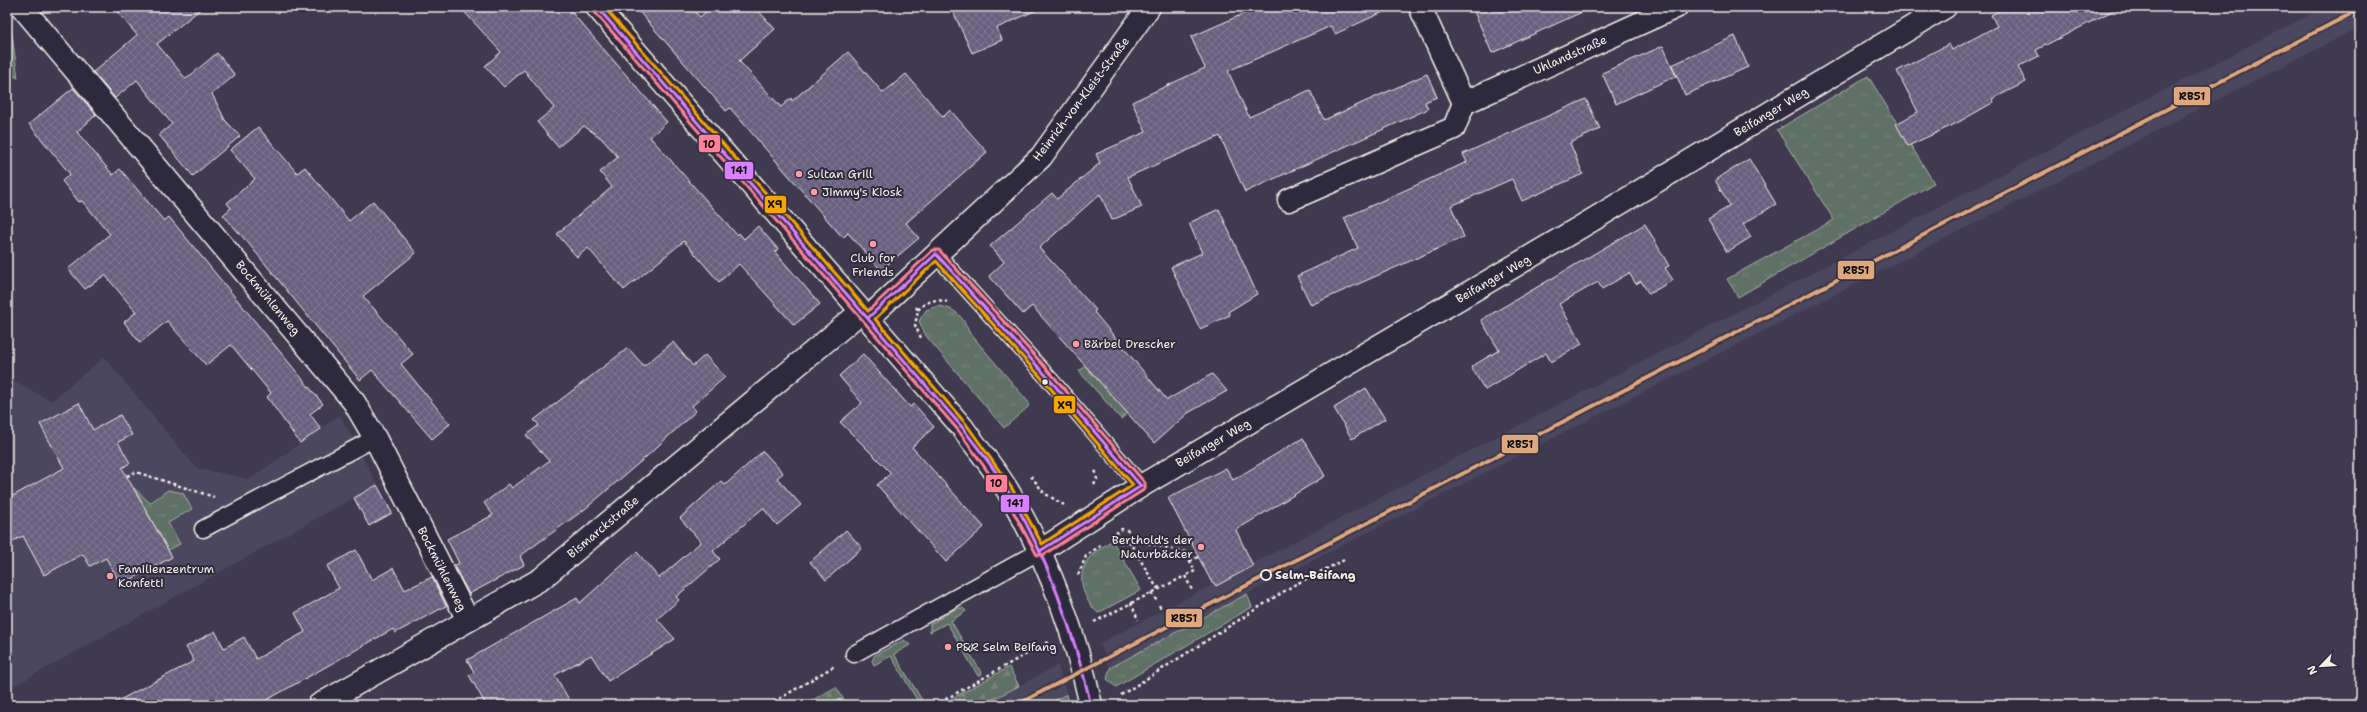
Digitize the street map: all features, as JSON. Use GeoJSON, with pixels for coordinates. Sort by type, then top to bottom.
{"type":"FeatureCollection","features":[{"type":"Feature","properties":{"kind":"street","name":"Bockmühlenweg"},"geometry":{"type":"LineString","coordinates":[[22,7],[354,402],[375,438],[468,620]]}},
{"type":"Feature","properties":{"kind":"street"},"geometry":{"type":"LineString","coordinates":[[597,7],[962,427],[1007,490],[1040,551],[1074,634],[1091,705]]}},
{"type":"Feature","properties":{"kind":"street","name":"Heinrich-von-Kleist-Straße"},"geometry":{"type":"LineString","coordinates":[[865,315],[936,254],[1041,157],[1149,7]]}},
{"type":"Feature","properties":{"kind":"street"},"geometry":{"type":"LineString","coordinates":[[1289,200],[1454,128],[1464,103],[1420,7]]}},
{"type":"Feature","properties":{"kind":"street","name":"Uhlandstraße"},"geometry":{"type":"LineString","coordinates":[[1464,103],[1676,7]]}},
{"type":"Feature","properties":{"kind":"street","name":"Beifanger Weg"},"geometry":{"type":"LineString","coordinates":[[1040,551],[1141,486],[1589,222],[1945,7]]}},
{"type":"Feature","properties":{"kind":"street","name":"Bismarckstraße"},"geometry":{"type":"LineString","coordinates":[[318,705],[541,579],[865,315]]}},
{"type":"Feature","properties":{"kind":"lane"},"geometry":{"type":"LineString","coordinates":[[936,254],[1050,380],[1141,486]]}},
{"type":"Feature","properties":{"kind":"lane"},"geometry":{"type":"LineString","coordinates":[[203,529],[375,438]]}},
{"type":"Feature","properties":{"kind":"lane"},"geometry":{"type":"LineString","coordinates":[[854,654],[1040,551]]}},
{"type":"Feature","properties":{"kind":"path"},"geometry":{"type":"LineString","coordinates":[[127,476],[136,472],[246,506]]}},
{"type":"Feature","properties":{"kind":"path"},"geometry":{"type":"LineString","coordinates":[[1117,537],[1119,531],[1125,529],[1129,532],[1130,540],[1157,588],[1159,587],[1160,589]]}},
{"type":"Feature","properties":{"kind":"path"},"geometry":{"type":"LineString","coordinates":[[1077,578],[1086,556],[1111,537],[1117,537]]}},
{"type":"Feature","properties":{"kind":"path"},"geometry":{"type":"LineString","coordinates":[[1088,625],[1160,589],[1194,570],[1185,552],[1130,540],[1122,543],[1117,537]]}},
{"type":"Feature","properties":{"kind":"path"},"geometry":{"type":"LineString","coordinates":[[1190,561],[1198,557]]}},
{"type":"Feature","properties":{"kind":"path"},"geometry":{"type":"LineString","coordinates":[[1121,696],[1294,586],[1344,560]]}},
{"type":"Feature","properties":{"kind":"path"},"geometry":{"type":"LineString","coordinates":[[1185,576],[1192,590]]}},
{"type":"Feature","properties":{"kind":"path"},"geometry":{"type":"LineString","coordinates":[[1151,593],[1157,601]]}},
{"type":"Feature","properties":{"kind":"path"},"geometry":{"type":"LineString","coordinates":[[1131,603],[1138,620]]}},
{"type":"Feature","properties":{"kind":"path"},"geometry":{"type":"LineString","coordinates":[[1159,605],[1161,609]]}},
{"type":"Feature","properties":{"kind":"path"},"geometry":{"type":"LineString","coordinates":[[935,705],[1039,647]]}},
{"type":"Feature","properties":{"kind":"path"},"geometry":{"type":"LineString","coordinates":[[769,705],[854,654]]}},
{"type":"Feature","properties":{"kind":"shaded area"},"geometry":{"type":"Polygon","coordinates":[[[2324,7],[2360,7],[2360,27],[1247,594],[1110,668],[1100,643],[2324,7]]]}},
{"type":"Feature","properties":{"kind":"shaded area","name":"Familienzentrum Konfetti"},"geometry":{"type":"Polygon","coordinates":[[[104,357],[192,463],[199,469],[250,479],[340,415],[377,485],[12,687],[7,679],[7,377],[51,401],[104,357]]]}},
{"type":"Feature","properties":{"kind":"shaded area"},"geometry":{"type":"Polygon","coordinates":[[[1058,665],[1067,694],[1045,705],[982,705],[1058,665]]]}},
{"type":"Feature","properties":{"kind":"green space"},"geometry":{"type":"Polygon","coordinates":[[[10,21],[18,78],[7,73],[7,22],[10,21]]]}},
{"type":"Feature","properties":{"kind":"green space"},"geometry":{"type":"Polygon","coordinates":[[[1868,76],[1934,183],[1738,297],[1727,279],[1834,220],[1777,130],[1868,76]]]}},
{"type":"Feature","properties":{"kind":"green space"},"geometry":{"type":"Polygon","coordinates":[[[938,306],[954,311],[961,317],[969,332],[1029,403],[1028,407],[1004,428],[926,336],[919,321],[926,310],[938,306]]]}},
{"type":"Feature","properties":{"kind":"green space"},"geometry":{"type":"Polygon","coordinates":[[[1086,366],[1128,413],[1121,419],[1079,371],[1086,366]]]}},
{"type":"Feature","properties":{"kind":"green space"},"geometry":{"type":"Polygon","coordinates":[[[134,488],[150,503],[168,490],[183,493],[192,509],[168,523],[180,544],[168,550],[134,488]]]}},
{"type":"Feature","properties":{"kind":"green space"},"geometry":{"type":"Polygon","coordinates":[[[1112,540],[1141,590],[1098,613],[1088,601],[1085,594],[1082,572],[1089,558],[1112,540]]]}},
{"type":"Feature","properties":{"kind":"green space"},"geometry":{"type":"Polygon","coordinates":[[[1247,594],[1252,607],[1116,687],[1107,679],[1110,668],[1247,594]]]}},
{"type":"Feature","properties":{"kind":"green space"},"geometry":{"type":"Polygon","coordinates":[[[957,608],[963,608],[966,611],[951,621],[982,674],[978,676],[947,623],[930,632],[930,624],[957,608]]]}},
{"type":"Feature","properties":{"kind":"green space"},"geometry":{"type":"Polygon","coordinates":[[[904,640],[910,645],[894,654],[925,705],[920,705],[891,656],[874,665],[872,661],[875,655],[904,640]]]}},
{"type":"Feature","properties":{"kind":"green space"},"geometry":{"type":"Polygon","coordinates":[[[1009,667],[1019,686],[982,705],[940,705],[1009,667]]]}},
{"type":"Feature","properties":{"kind":"green space"},"geometry":{"type":"Polygon","coordinates":[[[836,687],[847,705],[804,705],[836,687]]]}},
{"type":"Feature","properties":{"kind":"green space"},"geometry":{"type":"Polygon","coordinates":[[[1067,694],[1069,705],[1045,705],[1067,694]]]}},
{"type":"Feature","properties":{"kind":"building"},"geometry":{"type":"Polygon","coordinates":[[[113,7],[203,7],[157,44],[186,79],[217,53],[235,75],[212,94],[225,120],[240,136],[193,176],[159,135],[172,124],[137,80],[115,98],[93,72],[137,35],[113,7]]]}},
{"type":"Feature","properties":{"kind":"building"},"geometry":{"type":"Polygon","coordinates":[[[460,7],[567,7],[667,122],[650,137],[737,235],[739,233],[744,239],[758,226],[778,249],[775,252],[820,304],[794,325],[739,264],[719,282],[684,241],[624,290],[588,248],[577,257],[557,234],[612,187],[600,172],[618,157],[601,138],[584,126],[558,147],[537,122],[554,108],[524,70],[504,87],[485,66],[501,52],[460,7]]]}},
{"type":"Feature","properties":{"kind":"building"},"geometry":{"type":"Polygon","coordinates":[[[635,7],[691,7],[700,17],[711,7],[755,7],[775,29],[739,61],[781,107],[791,98],[792,101],[848,52],[883,93],[906,74],[943,117],[950,110],[987,152],[906,223],[919,238],[881,270],[848,233],[843,238],[730,108],[726,111],[635,7]]]}},
{"type":"Feature","properties":{"kind":"building"},"geometry":{"type":"Polygon","coordinates":[[[951,7],[1043,7],[997,28],[1002,40],[972,53],[951,7]]]}},
{"type":"Feature","properties":{"kind":"building"},"geometry":{"type":"Polygon","coordinates":[[[1259,7],[1394,7],[1335,34],[1331,26],[1228,71],[1249,117],[1310,90],[1324,120],[1427,74],[1437,97],[1425,102],[1428,109],[1245,192],[1220,136],[1128,177],[1142,207],[1112,220],[1100,194],[1039,248],[1096,310],[1094,312],[1167,400],[1212,374],[1227,391],[1188,413],[1154,443],[1032,306],[1023,314],[989,276],[1004,262],[990,246],[1052,193],[1057,199],[1100,163],[1096,154],[1146,132],[1132,102],[1205,68],[1191,37],[1259,7]]]}},
{"type":"Feature","properties":{"kind":"building"},"geometry":{"type":"Polygon","coordinates":[[[1472,7],[1593,7],[1492,53],[1472,7]]]}},
{"type":"Feature","properties":{"kind":"building"},"geometry":{"type":"Polygon","coordinates":[[[2006,7],[2120,7],[2036,50],[2039,56],[2018,67],[2026,82],[1992,99],[1994,102],[1957,123],[1908,146],[1896,124],[1918,112],[1897,71],[1949,44],[1952,50],[1997,26],[1991,15],[2006,7]]]}},
{"type":"Feature","properties":{"kind":"building"},"geometry":{"type":"Polygon","coordinates":[[[1735,36],[1748,67],[1685,95],[1672,65],[1735,36]]]}},
{"type":"Feature","properties":{"kind":"building"},"geometry":{"type":"Polygon","coordinates":[[[1663,46],[1676,76],[1616,104],[1602,73],[1663,46]]]}},
{"type":"Feature","properties":{"kind":"building"},"geometry":{"type":"Polygon","coordinates":[[[73,88],[96,115],[77,132],[113,175],[120,169],[164,221],[169,217],[323,404],[310,414],[321,429],[300,443],[267,397],[271,393],[231,345],[206,365],[167,321],[140,343],[124,322],[136,312],[105,275],[85,289],[68,269],[110,234],[82,201],[79,202],[62,181],[70,174],[29,124],[73,88]]]}},
{"type":"Feature","properties":{"kind":"building"},"geometry":{"type":"Polygon","coordinates":[[[1586,99],[1600,129],[1570,143],[1583,174],[1522,201],[1512,179],[1451,206],[1464,237],[1311,305],[1297,276],[1358,248],[1344,218],[1467,162],[1463,154],[1586,99]]]}},
{"type":"Feature","properties":{"kind":"building"},"geometry":{"type":"Polygon","coordinates":[[[258,127],[297,173],[305,167],[349,221],[373,201],[416,253],[363,296],[413,354],[401,364],[450,424],[432,439],[372,370],[360,380],[249,244],[223,215],[231,208],[227,203],[255,179],[230,150],[258,127]]]}},
{"type":"Feature","properties":{"kind":"building"},"geometry":{"type":"Polygon","coordinates":[[[1749,159],[1776,204],[1743,224],[1751,237],[1727,252],[1708,219],[1730,206],[1715,180],[1749,159]]]}},
{"type":"Feature","properties":{"kind":"building"},"geometry":{"type":"Polygon","coordinates":[[[1219,209],[1257,294],[1228,312],[1230,315],[1200,329],[1171,267],[1202,253],[1189,223],[1219,209]]]}},
{"type":"Feature","properties":{"kind":"building"},"geometry":{"type":"Polygon","coordinates":[[[1645,224],[1669,266],[1665,268],[1673,280],[1649,294],[1641,281],[1636,284],[1629,273],[1602,289],[1598,282],[1559,304],[1582,344],[1551,362],[1546,353],[1485,390],[1471,367],[1499,350],[1481,320],[1645,224]]]}},
{"type":"Feature","properties":{"kind":"building"},"geometry":{"type":"Polygon","coordinates":[[[673,342],[693,366],[705,355],[725,377],[692,406],[696,411],[646,457],[585,509],[520,556],[524,565],[469,594],[454,566],[459,563],[447,539],[493,515],[484,503],[509,484],[512,488],[549,461],[526,435],[539,425],[534,420],[628,348],[644,366],[673,342]]]}},
{"type":"Feature","properties":{"kind":"building"},"geometry":{"type":"Polygon","coordinates":[[[863,354],[910,407],[914,404],[934,427],[912,447],[984,527],[946,562],[877,485],[891,473],[840,422],[862,403],[839,376],[863,354]]]}},
{"type":"Feature","properties":{"kind":"building"},"geometry":{"type":"Polygon","coordinates":[[[1366,388],[1385,419],[1352,439],[1334,408],[1366,388]]]}},
{"type":"Feature","properties":{"kind":"building"},"geometry":{"type":"Polygon","coordinates":[[[79,403],[93,430],[120,415],[132,435],[118,442],[130,463],[122,468],[172,557],[121,585],[106,558],[90,566],[83,554],[44,575],[23,536],[7,544],[7,499],[64,468],[40,424],[79,403]]]}},
{"type":"Feature","properties":{"kind":"building"},"geometry":{"type":"Polygon","coordinates":[[[1303,438],[1325,476],[1236,530],[1253,566],[1216,586],[1213,582],[1212,583],[1168,498],[1226,468],[1233,480],[1303,438]]]}},
{"type":"Feature","properties":{"kind":"building"},"geometry":{"type":"Polygon","coordinates":[[[763,451],[783,473],[777,478],[801,505],[777,525],[763,508],[713,551],[720,559],[676,597],[679,600],[657,619],[675,639],[608,681],[591,655],[555,675],[572,705],[486,705],[469,675],[474,672],[467,660],[577,598],[580,603],[637,552],[659,578],[701,542],[680,518],[721,481],[725,485],[763,451]]]}},
{"type":"Feature","properties":{"kind":"building"},"geometry":{"type":"Polygon","coordinates":[[[377,485],[392,513],[369,526],[354,498],[377,485]]]}},
{"type":"Feature","properties":{"kind":"building"},"geometry":{"type":"Polygon","coordinates":[[[846,530],[862,548],[826,580],[810,562],[846,530]]]}},
{"type":"Feature","properties":{"kind":"building"},"geometry":{"type":"Polygon","coordinates":[[[356,550],[372,580],[393,568],[405,590],[432,577],[446,606],[395,633],[393,629],[258,705],[110,705],[194,661],[186,647],[215,631],[224,648],[244,637],[256,659],[305,632],[295,613],[339,588],[327,566],[356,550]]]}},
{"type":"Feature","properties":{"kind":"transit line","name":"141"},"geometry":{"type":"LineString","coordinates":[[597,7],[962,427],[997,474],[1022,516],[1058,595],[1076,649],[1091,705]]}},
{"type":"Feature","properties":{"kind":"transit line","name":"X9"},"geometry":{"type":"LineString","coordinates":[[604,7],[868,311]]}},
{"type":"Feature","properties":{"kind":"transit line","name":"RB51"},"geometry":{"type":"LineString","coordinates":[[1016,705],[2360,9]]}},
{"type":"Feature","properties":{"kind":"transit line","name":"10"},"geometry":{"type":"LineString","coordinates":[[593,10],[958,430],[1003,493],[1037,555],[1043,555],[1145,489],[1145,483],[1054,377],[939,250],[933,250],[868,311]]}},
{"type":"Feature","properties":{"kind":"transit line","name":"141"},"geometry":{"type":"LineString","coordinates":[[936,254],[1050,380],[1141,486]]}},
{"type":"Feature","properties":{"kind":"transit line","name":"141"},"geometry":{"type":"LineString","coordinates":[[868,318],[936,254]]}},
{"type":"Feature","properties":{"kind":"transit line","name":"X9"},"geometry":{"type":"LineString","coordinates":[[936,261],[1046,383],[1133,485],[1042,544],[1011,487],[966,424],[875,319],[936,261]]}},
{"type":"Feature","properties":{"kind":"transit line","name":"141"},"geometry":{"type":"LineString","coordinates":[[1040,551],[1141,486]]}},
{"type":"Feature","properties":{"kind":"place","name":"Sultan Grill"},"geometry":{"type":"Point","coordinates":[799,174]}},
{"type":"Feature","properties":{"kind":"place","name":"Jimmy's Kiosk"},"geometry":{"type":"Point","coordinates":[814,192]}},
{"type":"Feature","properties":{"kind":"place","name":"Club for Friends"},"geometry":{"type":"Point","coordinates":[873,244]}},
{"type":"Feature","properties":{"kind":"place","name":"Bärbel Drescher"},"geometry":{"type":"Point","coordinates":[1076,344]}},
{"type":"Feature","properties":{"kind":"place","name":"Berthold's der Naturbäcker"},"geometry":{"type":"Point","coordinates":[1201,547]}},
{"type":"Feature","properties":{"kind":"place","name":"Selm-Beifang"},"geometry":{"type":"Point","coordinates":[1266,575]}},
{"type":"Feature","properties":{"kind":"place","name":"Familienzentrum Konfetti"},"geometry":{"type":"Point","coordinates":[110,576]}},
{"type":"Feature","properties":{"kind":"place","name":"P&R Selm Beifang"},"geometry":{"type":"Point","coordinates":[948,647]}}]}
